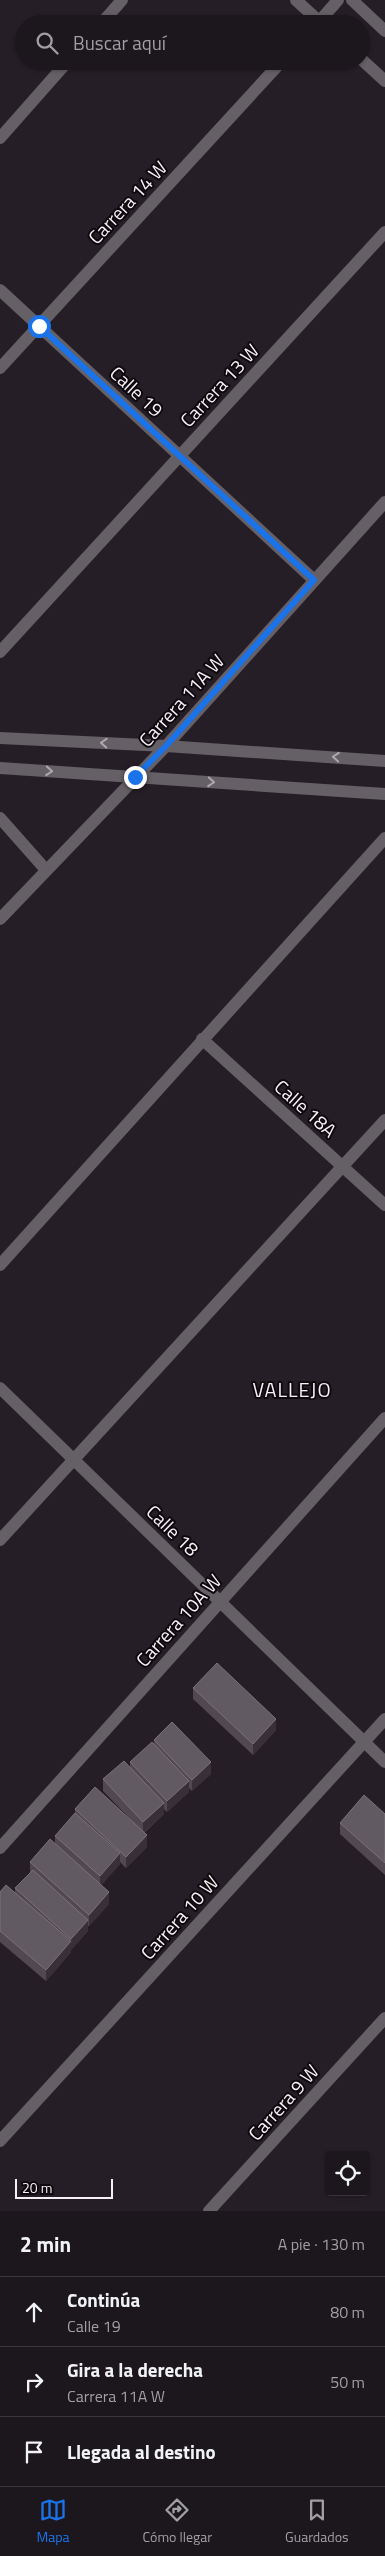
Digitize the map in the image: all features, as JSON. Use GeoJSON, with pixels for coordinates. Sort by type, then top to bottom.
{"type":"FeatureCollection","features":[{"type":"Feature","properties":{"kind":"street"},"geometry":{"type":"LineString","coordinates":[[110,15],[122,0]]}},
{"type":"Feature","properties":{"kind":"street"},"geometry":{"type":"LineString","coordinates":[[296,0],[311,15]]}},
{"type":"Feature","properties":{"kind":"street"},"geometry":{"type":"LineString","coordinates":[[326,15],[338,0]]}},
{"type":"Feature","properties":{"kind":"street"},"geometry":{"type":"LineString","coordinates":[[352,0],[368,15]]}},
{"type":"Feature","properties":{"kind":"street"},"geometry":{"type":"LineString","coordinates":[[370,16],[385,30]]}},
{"type":"Feature","properties":{"kind":"street"},"geometry":{"type":"LineString","coordinates":[[370,67],[385,81]]}},
{"type":"Feature","properties":{"kind":"street"},"geometry":{"type":"LineString","coordinates":[[0,138],[60,70]]}},
{"type":"Feature","properties":{"kind":"street","name":"Carrera 14 W"},"geometry":{"type":"LineString","coordinates":[[0,368],[274,70]]}},
{"type":"Feature","properties":{"kind":"street","name":"Carrera 13 W"},"geometry":{"type":"LineString","coordinates":[[0,652],[385,232]]}},
{"type":"Feature","properties":{"kind":"street","name":"Calle 19"},"geometry":{"type":"LineString","coordinates":[[0,290],[314,580]]}},
{"type":"Feature","properties":{"kind":"street","name":"Carrera 11A W"},"geometry":{"type":"LineString","coordinates":[[0,919],[166,746],[385,502]]}},
{"type":"Feature","properties":{"kind":"street"},"geometry":{"type":"LineString","coordinates":[[0,738],[166,746],[385,761]]}},
{"type":"Feature","properties":{"kind":"street"},"geometry":{"type":"LineString","coordinates":[[0,768],[385,794]]}},
{"type":"Feature","properties":{"kind":"street"},"geometry":{"type":"LineString","coordinates":[[0,818],[46,870]]}},
{"type":"Feature","properties":{"kind":"street"},"geometry":{"type":"LineString","coordinates":[[0,1265],[385,838]]}},
{"type":"Feature","properties":{"kind":"street","name":"Calle 18A"},"geometry":{"type":"LineString","coordinates":[[202,1039],[385,1205]]}},
{"type":"Feature","properties":{"kind":"street"},"geometry":{"type":"LineString","coordinates":[[0,1540],[73,1458],[385,1120]]}},
{"type":"Feature","properties":{"kind":"street","name":"Calle 18"},"geometry":{"type":"LineString","coordinates":[[0,1388],[385,1762]]}},
{"type":"Feature","properties":{"kind":"street","name":"Carrera 10A W"},"geometry":{"type":"LineString","coordinates":[[0,1848],[385,1418]]}},
{"type":"Feature","properties":{"kind":"street","name":"Carrera 10 W"},"geometry":{"type":"LineString","coordinates":[[0,2141],[385,1719]]}},
{"type":"Feature","properties":{"kind":"street","name":"Carrera 9 W"},"geometry":{"type":"LineString","coordinates":[[209,2211],[385,2018]]}},
{"type":"Feature","properties":{"kind":"building"},"geometry":{"type":"Polygon","coordinates":[[[217,1663],[276,1719],[253,1744],[193,1688],[217,1663]]]}},
{"type":"Feature","properties":{"kind":"building"},"geometry":{"type":"Polygon","coordinates":[[[172,1722],[211,1762],[192,1780],[154,1740],[172,1722]]]}},
{"type":"Feature","properties":{"kind":"building"},"geometry":{"type":"Polygon","coordinates":[[[152,1742],[189,1781],[167,1801],[130,1762],[152,1742]]]}},
{"type":"Feature","properties":{"kind":"building"},"geometry":{"type":"Polygon","coordinates":[[[124,1761],[164,1803],[143,1822],[103,1779],[124,1761]]]}},
{"type":"Feature","properties":{"kind":"building"},"geometry":{"type":"Polygon","coordinates":[[[95,1787],[147,1835],[126,1857],[75,1809],[95,1787]]]}},
{"type":"Feature","properties":{"kind":"building"},"geometry":{"type":"Polygon","coordinates":[[[364,1795],[385,1814],[385,1863],[340,1823],[364,1795]]]}},
{"type":"Feature","properties":{"kind":"building"},"geometry":{"type":"Polygon","coordinates":[[[75,1813],[120,1853],[100,1876],[55,1836],[75,1813]]]}},
{"type":"Feature","properties":{"kind":"building"},"geometry":{"type":"Polygon","coordinates":[[[50,1839],[109,1892],[89,1915],[30,1862],[50,1839]]]}},
{"type":"Feature","properties":{"kind":"building"},"geometry":{"type":"Polygon","coordinates":[[[33,1870],[88,1920],[71,1939],[15,1888],[33,1870]]]}},
{"type":"Feature","properties":{"kind":"building"},"geometry":{"type":"Polygon","coordinates":[[[6,1885],[71,1941],[46,1970],[0,1931],[0,1892],[6,1885]]]}},
{"type":"Feature","properties":{"kind":"district","name":"VALLEJO"},"geometry":{"type":"Point","coordinates":[292,1389]}},
{"type":"Feature","properties":{"kind":"route"},"geometry":{"type":"LineString","coordinates":[[39,326],[314,580],[166,746],[135,777]]}}]}
